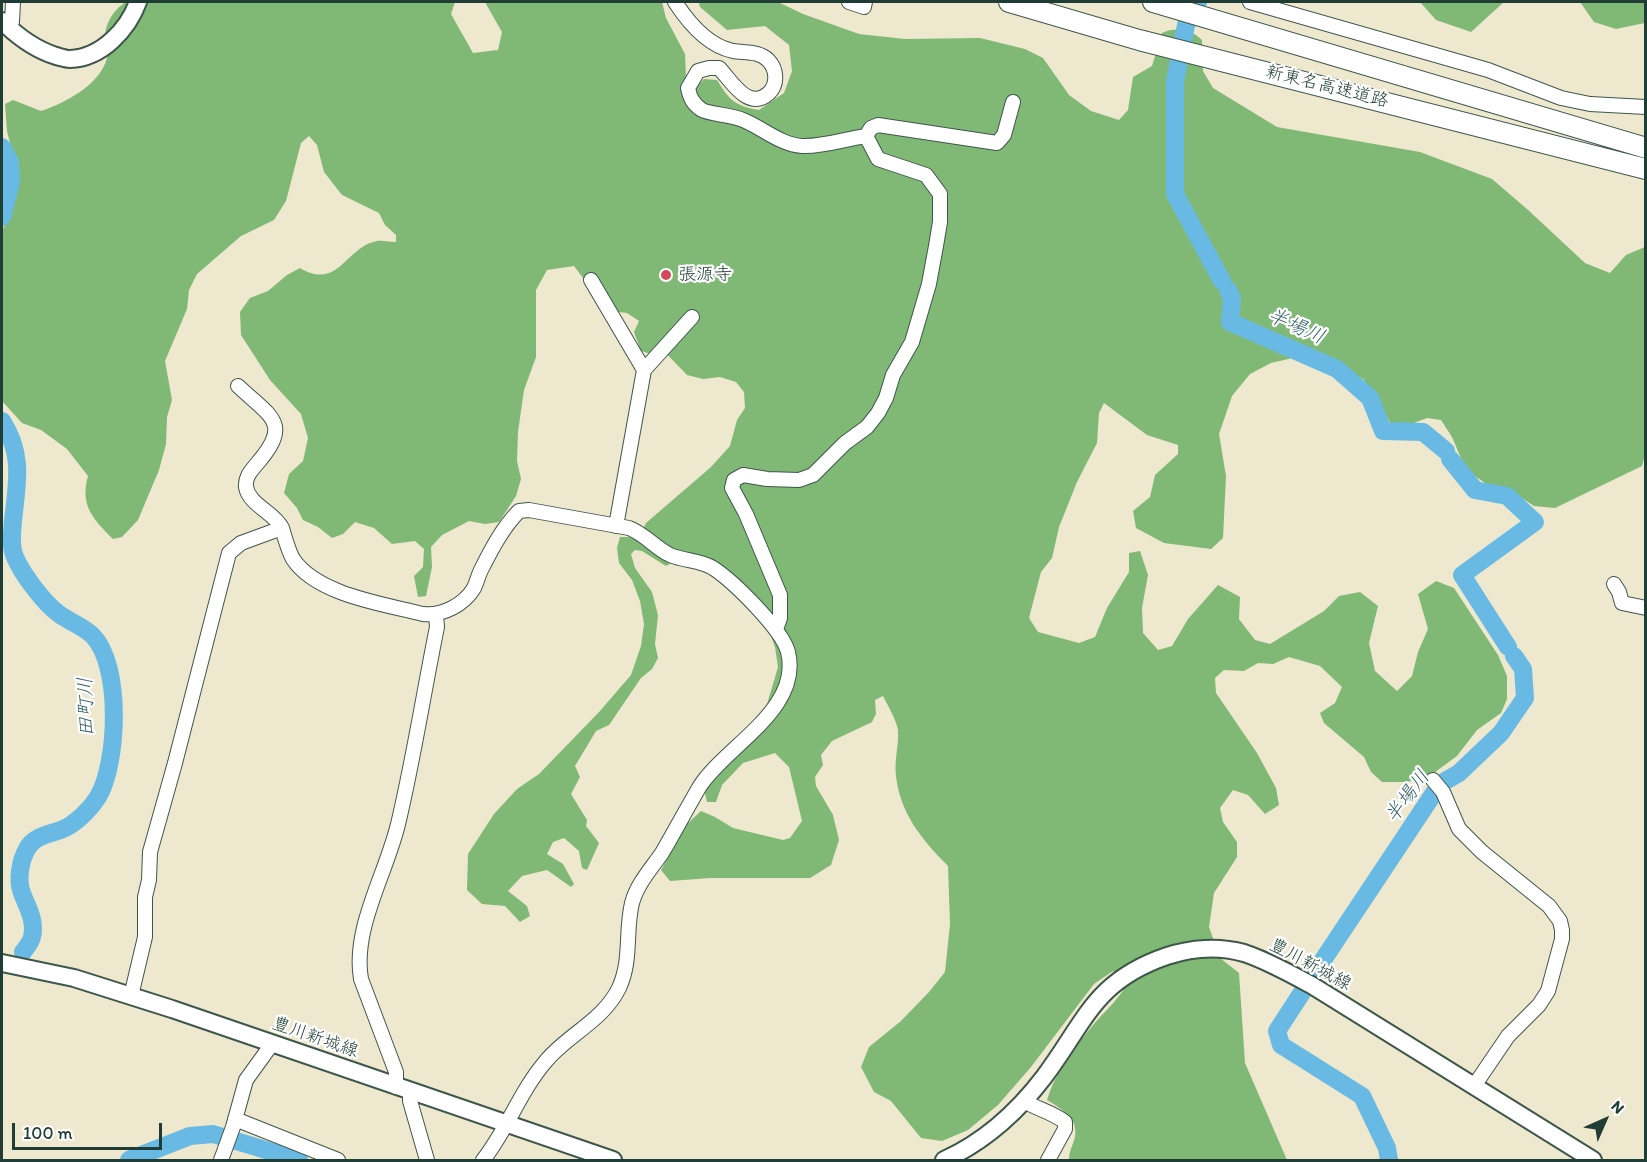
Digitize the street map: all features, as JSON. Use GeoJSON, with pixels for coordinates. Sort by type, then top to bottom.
{"type":"FeatureCollection","features":[{"type":"Feature","properties":{"kind":"highway","name":"新東名高速道路"},"geometry":{"type":"LineString","coordinates":[[1009,2],[1139,39],[1646,169]]}},
{"type":"Feature","properties":{"kind":"highway","name":"新東名高速道路"},"geometry":{"type":"LineString","coordinates":[[1160,4],[1646,148]]}},
{"type":"Feature","properties":{"kind":"main road"},"geometry":{"type":"LineString","coordinates":[[5,24],[26,43],[45,52],[69,59],[95,53],[115,38],[133,15],[138,2]]}},
{"type":"Feature","properties":{"kind":"main road","name":"豊川新城線"},"geometry":{"type":"LineString","coordinates":[[944,1161],[995,1129],[1024,1101],[1045,1076],[1075,1028],[1111,985],[1150,962],[1183,951],[1213,949],[1242,952],[1272,964],[1313,986],[1593,1161]]}},
{"type":"Feature","properties":{"kind":"main road","name":"豊川新城線"},"geometry":{"type":"LineString","coordinates":[[2,963],[74,978],[130,996],[613,1161]]}},
{"type":"Feature","properties":{"kind":"street"},"geometry":{"type":"LineString","coordinates":[[5,24],[12,22],[13,2]]}},
{"type":"Feature","properties":{"kind":"street"},"geometry":{"type":"LineString","coordinates":[[675,2],[696,29],[714,42],[732,51],[756,53],[768,60],[775,73],[775,84],[768,94],[755,98],[746,97],[738,91],[718,68],[698,71],[688,88],[690,100],[704,111],[722,113],[743,120],[798,146],[814,146],[866,136],[871,128],[878,125],[997,143],[1004,135],[1013,102]]}},
{"type":"Feature","properties":{"kind":"street"},"geometry":{"type":"LineString","coordinates":[[849,2],[864,4]]}},
{"type":"Feature","properties":{"kind":"street"},"geometry":{"type":"LineString","coordinates":[[1251,2],[1488,70],[1561,98],[1590,104],[1646,107]]}},
{"type":"Feature","properties":{"kind":"street"},"geometry":{"type":"LineString","coordinates":[[776,629],[780,618],[780,595],[746,514],[732,488],[734,480],[743,474],[767,479],[799,480],[813,475],[845,443],[867,427],[886,398],[893,375],[912,342],[929,284],[936,246],[941,199],[936,185],[926,175],[878,159],[866,136]]}},
{"type":"Feature","properties":{"kind":"street"},"geometry":{"type":"LineString","coordinates":[[591,280],[644,370]]}},
{"type":"Feature","properties":{"kind":"street"},"geometry":{"type":"LineString","coordinates":[[616,526],[644,370],[692,317]]}},
{"type":"Feature","properties":{"kind":"street"},"geometry":{"type":"LineString","coordinates":[[238,386],[268,414],[276,429],[276,438],[272,447],[249,474],[246,485],[249,494],[256,503],[278,520],[291,556],[297,564],[309,575],[331,588],[423,614],[435,615],[459,604],[468,596],[475,587],[494,546],[519,511],[529,510],[639,532],[672,556],[714,568],[740,591],[776,629],[788,651],[790,680],[776,703],[756,730],[718,764],[701,785],[637,890],[632,903],[625,973],[618,990],[608,1004],[581,1031],[546,1060],[497,1142],[483,1161]]}},
{"type":"Feature","properties":{"kind":"street"},"geometry":{"type":"LineString","coordinates":[[130,996],[145,937],[145,897],[149,880],[150,852],[229,553],[241,543],[282,528]]}},
{"type":"Feature","properties":{"kind":"street"},"geometry":{"type":"LineString","coordinates":[[1614,584],[1622,603],[1646,608]]}},
{"type":"Feature","properties":{"kind":"street"},"geometry":{"type":"LineString","coordinates":[[427,1161],[410,1101],[393,1065],[361,979],[358,964],[365,926],[400,820],[437,627],[435,615]]}},
{"type":"Feature","properties":{"kind":"street"},"geometry":{"type":"LineString","coordinates":[[1437,785],[1459,829],[1482,852],[1549,906],[1556,913],[1562,930],[1562,939],[1548,991],[1539,1005],[1508,1036],[1474,1086]]}},
{"type":"Feature","properties":{"kind":"street"},"geometry":{"type":"LineString","coordinates":[[221,1161],[246,1080],[272,1044]]}},
{"type":"Feature","properties":{"kind":"street"},"geometry":{"type":"LineString","coordinates":[[1024,1101],[1038,1110],[1058,1116],[1065,1122],[1065,1129],[1048,1161]]}},
{"type":"Feature","properties":{"kind":"street"},"geometry":{"type":"LineString","coordinates":[[234,1123],[338,1161]]}},
{"type":"Feature","properties":{"kind":"green space"},"geometry":{"type":"Polygon","coordinates":[[[126,2],[145,4],[149,2],[455,2],[451,14],[473,53],[498,50],[502,32],[486,2],[662,2],[666,18],[685,54],[686,77],[699,84],[704,79],[717,80],[725,93],[738,104],[759,110],[784,93],[792,71],[789,45],[765,26],[727,30],[700,7],[699,2],[778,2],[803,14],[859,34],[905,39],[980,38],[1025,49],[1043,58],[1069,95],[1091,111],[1119,120],[1128,110],[1133,77],[1152,66],[1162,33],[1183,30],[1202,40],[1203,71],[1213,88],[1277,127],[1420,152],[1492,179],[1585,263],[1610,273],[1626,255],[1645,247],[1646,451],[1642,466],[1555,508],[1534,506],[1510,490],[1488,485],[1466,470],[1452,437],[1441,420],[1427,418],[1411,424],[1391,424],[1364,380],[1335,361],[1314,353],[1271,363],[1250,374],[1232,396],[1219,434],[1226,476],[1223,538],[1211,549],[1164,543],[1136,528],[1133,511],[1150,497],[1155,475],[1178,454],[1178,445],[1147,435],[1104,403],[1099,413],[1097,443],[1077,482],[1059,527],[1052,558],[1041,572],[1029,618],[1038,632],[1079,643],[1095,637],[1107,608],[1129,572],[1129,553],[1140,551],[1148,575],[1142,608],[1143,633],[1158,650],[1172,646],[1188,619],[1218,585],[1240,597],[1239,619],[1255,640],[1270,644],[1324,611],[1339,596],[1360,592],[1378,606],[1369,643],[1375,671],[1397,691],[1412,676],[1418,652],[1428,629],[1418,594],[1436,581],[1454,588],[1498,655],[1507,676],[1507,699],[1501,713],[1477,730],[1457,756],[1431,775],[1407,782],[1382,782],[1371,772],[1364,757],[1324,723],[1320,713],[1335,703],[1342,687],[1320,666],[1289,657],[1273,664],[1258,663],[1244,671],[1224,670],[1215,678],[1216,693],[1257,753],[1276,788],[1279,805],[1265,814],[1248,795],[1233,790],[1220,808],[1223,822],[1237,842],[1237,857],[1214,893],[1209,927],[1220,958],[1239,973],[1245,1063],[1287,1160],[1069,1160],[1075,1137],[1074,1124],[1067,1114],[1047,1100],[1060,1070],[1072,1051],[1126,986],[1113,971],[1094,984],[1031,1067],[998,1105],[968,1130],[942,1141],[921,1138],[891,1101],[874,1092],[861,1067],[869,1047],[901,1021],[945,972],[950,924],[948,866],[921,836],[902,802],[896,770],[898,730],[883,696],[875,700],[876,714],[872,722],[832,741],[821,755],[823,765],[815,777],[816,786],[833,815],[839,840],[831,865],[810,878],[710,878],[670,881],[661,870],[687,824],[701,811],[733,828],[783,840],[790,838],[802,821],[789,767],[775,753],[743,763],[722,785],[716,802],[707,802],[704,789],[765,711],[778,667],[775,647],[766,623],[739,585],[683,556],[666,566],[642,551],[635,550],[631,554],[635,568],[652,592],[658,615],[655,644],[658,658],[652,669],[641,678],[609,725],[596,731],[575,766],[580,777],[571,794],[587,820],[586,826],[599,843],[587,870],[582,868],[579,851],[564,838],[553,842],[547,854],[563,864],[574,884],[571,887],[547,870],[522,876],[508,891],[527,906],[530,916],[520,922],[505,906],[482,904],[467,890],[468,854],[494,814],[517,789],[539,774],[631,675],[641,646],[644,624],[640,601],[632,580],[619,563],[617,548],[620,537],[639,537],[646,523],[711,467],[730,446],[737,420],[745,408],[744,392],[736,382],[720,377],[703,379],[687,375],[662,349],[651,354],[641,351],[634,332],[639,321],[627,313],[619,312],[595,294],[574,266],[547,270],[536,290],[536,357],[524,390],[518,432],[517,461],[521,479],[516,496],[499,522],[485,524],[469,521],[442,535],[431,547],[432,567],[426,596],[418,597],[414,576],[423,567],[424,549],[415,541],[392,544],[374,528],[355,522],[343,534],[332,538],[318,527],[303,520],[297,508],[284,493],[289,474],[303,461],[308,438],[301,414],[270,380],[241,335],[240,312],[250,298],[268,291],[287,275],[300,268],[313,274],[324,274],[333,271],[366,245],[379,241],[396,242],[396,235],[385,225],[379,213],[342,195],[324,172],[317,145],[309,136],[301,143],[286,201],[274,220],[241,236],[197,274],[189,290],[187,309],[165,361],[172,400],[167,417],[166,444],[159,470],[138,520],[122,537],[113,539],[90,510],[86,495],[88,476],[67,449],[41,430],[22,423],[2,401],[2,231],[13,207],[18,175],[7,131],[5,104],[13,100],[41,111],[71,98],[89,85],[103,68],[107,58],[105,34],[108,23],[114,13],[126,2]]]}},
{"type":"Feature","properties":{"kind":"green space"},"geometry":{"type":"Polygon","coordinates":[[[1420,2],[1504,2],[1471,32],[1436,20],[1420,2]]]}},
{"type":"Feature","properties":{"kind":"green space"},"geometry":{"type":"Polygon","coordinates":[[[1580,2],[1645,2],[1645,23],[1616,29],[1594,22],[1580,2]]]}},
{"type":"Feature","properties":{"kind":"waterway","name":"半場川"},"geometry":{"type":"LineString","coordinates":[[1198,2],[1186,25],[1175,81],[1175,194],[1222,281]]}},
{"type":"Feature","properties":{"kind":"waterway","name":"田町川"},"geometry":{"type":"LineString","coordinates":[[2,147],[10,162],[11,182],[2,217]]}},
{"type":"Feature","properties":{"kind":"waterway","name":"半場川"},"geometry":{"type":"LineString","coordinates":[[1228,290],[1232,299],[1230,322],[1337,369],[1370,398],[1383,431],[1423,432],[1446,451]]}},
{"type":"Feature","properties":{"kind":"waterway","name":"田町川"},"geometry":{"type":"LineString","coordinates":[[2,421],[14,446],[16,458],[13,553],[40,596],[59,614],[93,636],[102,650],[109,669],[114,715],[110,762],[98,797],[69,826],[35,840],[23,859],[20,883],[32,919],[33,931],[31,941],[23,952]]}},
{"type":"Feature","properties":{"kind":"waterway","name":"半場川"},"geometry":{"type":"LineString","coordinates":[[1450,459],[1475,490],[1507,496],[1535,522],[1462,575],[1508,647]]}},
{"type":"Feature","properties":{"kind":"waterway","name":"半場川"},"geometry":{"type":"LineString","coordinates":[[1315,972],[1440,784],[1459,773],[1501,733],[1525,698],[1523,669],[1514,656]]}},
{"type":"Feature","properties":{"kind":"waterway","name":"半場川"},"geometry":{"type":"LineString","coordinates":[[1303,991],[1277,1031],[1281,1045],[1362,1096],[1387,1148],[1389,1160]]}},
{"type":"Feature","properties":{"kind":"waterway"},"geometry":{"type":"LineString","coordinates":[[129,1160],[190,1136],[213,1134],[299,1160]]}},
{"type":"Feature","properties":{"kind":"place","name":"張源寺"},"geometry":{"type":"Point","coordinates":[666,275]}}]}
